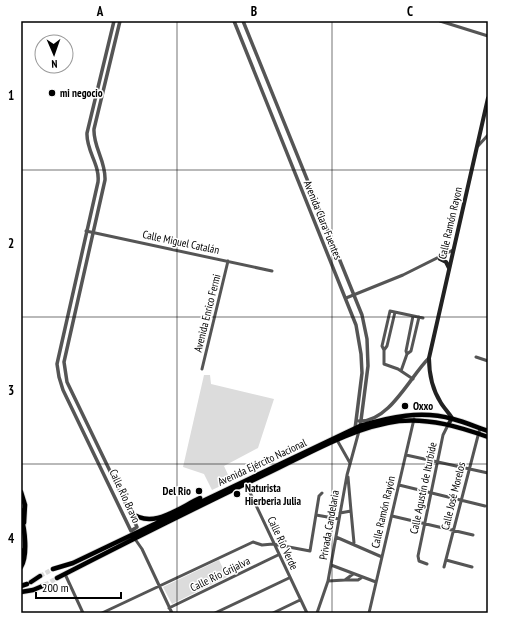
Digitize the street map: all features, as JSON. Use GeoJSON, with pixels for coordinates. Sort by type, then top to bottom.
{"type":"FeatureCollection","features":[{"type":"Feature","properties":{"kind":"main road","name":"Calle Ramón Rayon"},"geometry":{"type":"LineString","coordinates":[[430,355],[488,98]]}},
{"type":"Feature","properties":{"kind":"main road"},"geometry":{"type":"LineString","coordinates":[[440,258],[446,262],[450,269]]}},
{"type":"Feature","properties":{"kind":"main road"},"geometry":{"type":"LineString","coordinates":[[430,355],[429,372],[433,386],[440,402],[452,418],[448,425]]}},
{"type":"Feature","properties":{"kind":"main road","name":"Avenida Ejército Nacional"},"geometry":{"type":"LineString","coordinates":[[57,578],[358,426],[389,418],[414,415],[452,418],[488,436]]}},
{"type":"Feature","properties":{"kind":"main road","name":"Avenida Ejército Nacional"},"geometry":{"type":"LineString","coordinates":[[53,569],[73,563],[205,499],[337,440],[358,426],[414,421],[448,425],[479,431],[488,431]]}},
{"type":"Feature","properties":{"kind":"main road"},"geometry":{"type":"LineString","coordinates":[[21,492],[25,505],[25,558],[21,567]]}},
{"type":"Feature","properties":{"kind":"main road"},"geometry":{"type":"LineString","coordinates":[[130,512],[141,519],[152,520],[200,498],[205,499]]}},
{"type":"Feature","properties":{"kind":"main road"},"geometry":{"type":"LineString","coordinates":[[21,500],[24,525]]}},
{"type":"Feature","properties":{"kind":"main road"},"geometry":{"type":"LineString","coordinates":[[21,510],[24,525]]}},
{"type":"Feature","properties":{"kind":"main road"},"geometry":{"type":"LineString","coordinates":[[21,518],[24,525]]}},
{"type":"Feature","properties":{"kind":"main road"},"geometry":{"type":"LineString","coordinates":[[136,539],[136,536],[167,518]]}},
{"type":"Feature","properties":{"kind":"main road"},"geometry":{"type":"LineString","coordinates":[[21,550],[21,558]]}},
{"type":"Feature","properties":{"kind":"main road"},"geometry":{"type":"LineString","coordinates":[[21,586],[40,576]]}},
{"type":"Feature","properties":{"kind":"main road"},"geometry":{"type":"LineString","coordinates":[[21,592],[33,590],[45,585]]}},
{"type":"Feature","properties":{"kind":"street","name":"Calle Río Bravo"},"geometry":{"type":"LineString","coordinates":[[114,21],[87,133],[87,144],[97,168],[98,179],[58,358],[59,377],[131,531],[137,528],[65,377],[64,362],[105,176],[103,163],[94,142],[94,129],[120,21]]}},
{"type":"Feature","properties":{"kind":"street","name":"Avenida Clara Fuentes"},"geometry":{"type":"LineString","coordinates":[[234,21],[356,325],[361,354],[362,378],[358,426]]}},
{"type":"Feature","properties":{"kind":"street","name":"Avenida Clara Fuentes"},"geometry":{"type":"LineString","coordinates":[[243,21],[363,319],[368,352],[367,378],[358,426]]}},
{"type":"Feature","properties":{"kind":"street"},"geometry":{"type":"LineString","coordinates":[[440,21],[488,36]]}},
{"type":"Feature","properties":{"kind":"street"},"geometry":{"type":"LineString","coordinates":[[107,51],[112,53]]}},
{"type":"Feature","properties":{"kind":"street"},"geometry":{"type":"LineString","coordinates":[[476,147],[488,135]]}},
{"type":"Feature","properties":{"kind":"street","name":"Calle Miguel Catalán"},"geometry":{"type":"LineString","coordinates":[[86,231],[272,270]]}},
{"type":"Feature","properties":{"kind":"street"},"geometry":{"type":"LineString","coordinates":[[346,298],[403,275],[454,250]]}},
{"type":"Feature","properties":{"kind":"street","name":"Avenida Enrico Fermi"},"geometry":{"type":"LineString","coordinates":[[202,369],[228,261]]}},
{"type":"Feature","properties":{"kind":"street"},"geometry":{"type":"LineString","coordinates":[[407,354],[411,351],[421,318],[389,311],[382,346],[384,350],[384,364],[401,371],[413,379]]}},
{"type":"Feature","properties":{"kind":"street"},"geometry":{"type":"LineString","coordinates":[[384,350],[387,347],[395,312]]}},
{"type":"Feature","properties":{"kind":"street"},"geometry":{"type":"LineString","coordinates":[[401,371],[407,354],[406,351],[413,316]]}},
{"type":"Feature","properties":{"kind":"street"},"geometry":{"type":"LineString","coordinates":[[66,321],[73,320]]}},
{"type":"Feature","properties":{"kind":"street","name":"Calle Ramón Rayon"},"geometry":{"type":"LineString","coordinates":[[358,426],[381,413],[413,379],[430,355]]}},
{"type":"Feature","properties":{"kind":"street"},"geometry":{"type":"LineString","coordinates":[[476,357],[488,361]]}},
{"type":"Feature","properties":{"kind":"street","name":"Calle Ramón Rayón"},"geometry":{"type":"LineString","coordinates":[[369,613],[414,421],[414,415]]}},
{"type":"Feature","properties":{"kind":"street","name":"Calle Agustín de Iturbide"},"geometry":{"type":"LineString","coordinates":[[426,564],[419,560],[418,556],[437,461],[443,435],[448,425]]}},
{"type":"Feature","properties":{"kind":"street","name":"Privada Candelaria"},"geometry":{"type":"LineString","coordinates":[[317,613],[328,581],[347,476],[358,426]]}},
{"type":"Feature","properties":{"kind":"street","name":"Calle José Morelos"},"geometry":{"type":"LineString","coordinates":[[444,568],[479,431]]}},
{"type":"Feature","properties":{"kind":"street"},"geometry":{"type":"LineString","coordinates":[[337,440],[350,463]]}},
{"type":"Feature","properties":{"kind":"street"},"geometry":{"type":"LineString","coordinates":[[406,455],[488,473]]}},
{"type":"Feature","properties":{"kind":"street"},"geometry":{"type":"LineString","coordinates":[[100,464],[106,462]]}},
{"type":"Feature","properties":{"kind":"street"},"geometry":{"type":"LineString","coordinates":[[347,476],[354,543]]}},
{"type":"Feature","properties":{"kind":"street","name":"Calle Río Verde"},"geometry":{"type":"LineString","coordinates":[[245,482],[278,555],[307,613]]}},
{"type":"Feature","properties":{"kind":"street"},"geometry":{"type":"LineString","coordinates":[[110,486],[116,484]]}},
{"type":"Feature","properties":{"kind":"street"},"geometry":{"type":"LineString","coordinates":[[399,485],[485,506]]}},
{"type":"Feature","properties":{"kind":"street","name":"Privada Candelaria"},"geometry":{"type":"LineString","coordinates":[[273,544],[310,551],[318,496],[322,493]]}},
{"type":"Feature","properties":{"kind":"street"},"geometry":{"type":"LineString","coordinates":[[340,513],[351,511]]}},
{"type":"Feature","properties":{"kind":"street"},"geometry":{"type":"LineString","coordinates":[[316,515],[339,519]]}},
{"type":"Feature","properties":{"kind":"street"},"geometry":{"type":"LineString","coordinates":[[392,516],[473,535]]}},
{"type":"Feature","properties":{"kind":"street","name":"Calle Río Bravo"},"geometry":{"type":"LineString","coordinates":[[141,536],[141,545]]}},
{"type":"Feature","properties":{"kind":"street"},"geometry":{"type":"LineString","coordinates":[[336,536],[382,557]]}},
{"type":"Feature","properties":{"kind":"street","name":"Calle Río Bravo"},"geometry":{"type":"LineString","coordinates":[[136,539],[141,545],[172,613]]}},
{"type":"Feature","properties":{"kind":"street"},"geometry":{"type":"LineString","coordinates":[[102,613],[251,543],[255,542],[262,545],[273,544]]}},
{"type":"Feature","properties":{"kind":"street","name":"Calle Río Grijalva"},"geometry":{"type":"LineString","coordinates":[[169,608],[278,555]]}},
{"type":"Feature","properties":{"kind":"street"},"geometry":{"type":"LineString","coordinates":[[446,560],[472,567]]}},
{"type":"Feature","properties":{"kind":"street"},"geometry":{"type":"LineString","coordinates":[[331,565],[361,578],[376,582]]}},
{"type":"Feature","properties":{"kind":"street"},"geometry":{"type":"LineString","coordinates":[[65,574],[83,613]]}},
{"type":"Feature","properties":{"kind":"street"},"geometry":{"type":"LineString","coordinates":[[345,580],[353,574]]}},
{"type":"Feature","properties":{"kind":"street"},"geometry":{"type":"LineString","coordinates":[[215,613],[289,578]]}},
{"type":"Feature","properties":{"kind":"street"},"geometry":{"type":"LineString","coordinates":[[328,581],[358,580],[361,578]]}},
{"type":"Feature","properties":{"kind":"street"},"geometry":{"type":"LineString","coordinates":[[273,613],[300,600]]}},
{"type":"Feature","properties":{"kind":"shaded area"},"geometry":{"type":"Polygon","coordinates":[[[204,375],[210,375],[211,384],[274,399],[258,448],[224,466],[231,481],[212,490],[204,474],[183,467],[204,375]]]}},
{"type":"Feature","properties":{"kind":"shaded area"},"geometry":{"type":"Polygon","coordinates":[[[219,560],[227,577],[172,604],[163,587],[219,560]]]}},
{"type":"Feature","properties":{"kind":"tunnel"},"geometry":{"type":"LineString","coordinates":[[40,576],[53,569]]}},
{"type":"Feature","properties":{"kind":"tunnel"},"geometry":{"type":"LineString","coordinates":[[45,585],[57,578]]}},
{"type":"Feature","properties":{"kind":"place","name":"mi negocio"},"geometry":{"type":"Point","coordinates":[52,93]}},
{"type":"Feature","properties":{"kind":"place","name":"Oxxo"},"geometry":{"type":"Point","coordinates":[405,406]}},
{"type":"Feature","properties":{"kind":"place","name":"Del Rio"},"geometry":{"type":"Point","coordinates":[199,491]}},
{"type":"Feature","properties":{"kind":"place","name":"Naturista Hierberia Julia"},"geometry":{"type":"Point","coordinates":[237,494]}}]}
